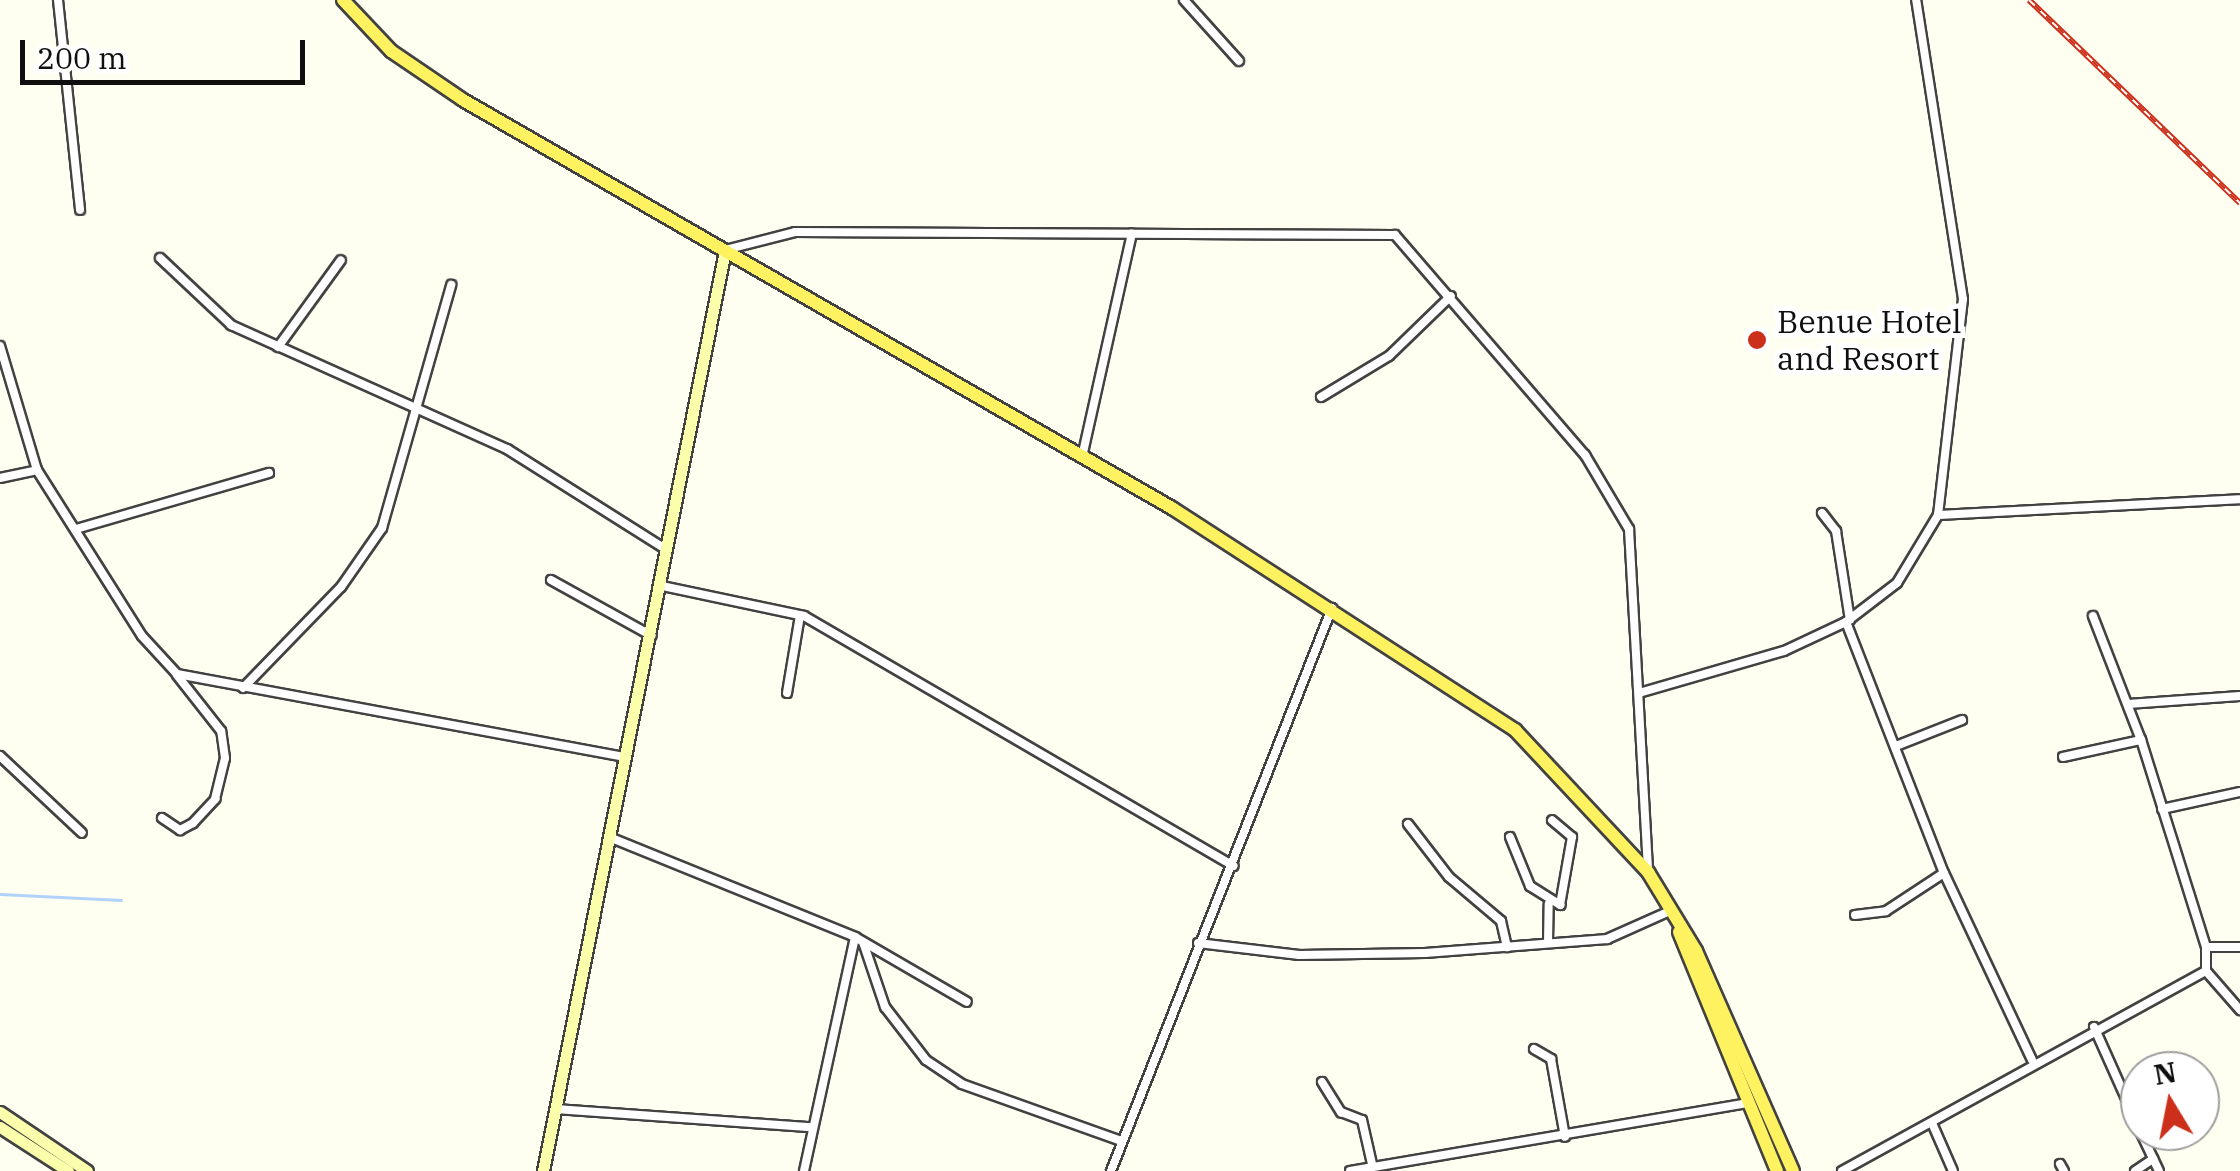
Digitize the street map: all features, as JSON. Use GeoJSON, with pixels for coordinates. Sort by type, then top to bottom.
{"type":"FeatureCollection","features":[{"type":"Feature","properties":{"kind":"main road"},"geometry":{"type":"LineString","coordinates":[[347,3],[440,86],[1082,457],[1332,608],[1515,730],[1648,872],[1793,1171]]}},
{"type":"Feature","properties":{"kind":"main road"},"geometry":{"type":"LineString","coordinates":[[1673,918],[1777,1171]]}},
{"type":"Feature","properties":{"kind":"street"},"geometry":{"type":"LineString","coordinates":[[58,0],[80,210]]}},
{"type":"Feature","properties":{"kind":"street"},"geometry":{"type":"LineString","coordinates":[[1184,0],[1239,61]]}},
{"type":"Feature","properties":{"kind":"street"},"geometry":{"type":"LineString","coordinates":[[1639,693],[1784,651],[1848,621],[1897,584],[1938,515],[1964,299],[1916,0]]}},
{"type":"Feature","properties":{"kind":"street"},"geometry":{"type":"LineString","coordinates":[[544,1171],[725,250],[795,232],[1132,234],[1377,230],[1401,240],[1585,454],[1623,516],[1639,693],[1648,872]]}},
{"type":"Feature","properties":{"kind":"street"},"geometry":{"type":"LineString","coordinates":[[1082,457],[1132,234]]}},
{"type":"Feature","properties":{"kind":"street"},"geometry":{"type":"LineString","coordinates":[[160,258],[214,313],[278,346],[508,449],[668,551]]}},
{"type":"Feature","properties":{"kind":"street"},"geometry":{"type":"LineString","coordinates":[[278,346],[341,260]]}},
{"type":"Feature","properties":{"kind":"street"},"geometry":{"type":"LineString","coordinates":[[243,688],[371,548],[452,285]]}},
{"type":"Feature","properties":{"kind":"street"},"geometry":{"type":"LineString","coordinates":[[1320,397],[1389,356],[1451,296]]}},
{"type":"Feature","properties":{"kind":"street"},"geometry":{"type":"LineString","coordinates":[[0,346],[37,470],[176,674],[221,731],[224,758],[214,799],[193,823],[180,830],[162,818]]}},
{"type":"Feature","properties":{"kind":"street"},"geometry":{"type":"LineString","coordinates":[[0,478],[37,470]]}},
{"type":"Feature","properties":{"kind":"street"},"geometry":{"type":"LineString","coordinates":[[76,530],[269,473]]}},
{"type":"Feature","properties":{"kind":"street"},"geometry":{"type":"LineString","coordinates":[[1938,515],[2240,499]]}},
{"type":"Feature","properties":{"kind":"street"},"geometry":{"type":"LineString","coordinates":[[1822,513],[1836,531],[1848,621],[1944,874],[2032,1060]]}},
{"type":"Feature","properties":{"kind":"street"},"geometry":{"type":"LineString","coordinates":[[551,580],[652,636]]}},
{"type":"Feature","properties":{"kind":"street"},"geometry":{"type":"LineString","coordinates":[[662,586],[800,615],[1233,866]]}},
{"type":"Feature","properties":{"kind":"street"},"geometry":{"type":"LineString","coordinates":[[1110,1171],[1332,608]]}},
{"type":"Feature","properties":{"kind":"street"},"geometry":{"type":"LineString","coordinates":[[787,693],[800,615]]}},
{"type":"Feature","properties":{"kind":"street"},"geometry":{"type":"LineString","coordinates":[[2093,616],[2141,740],[2206,946],[2206,971],[2240,1010]]}},
{"type":"Feature","properties":{"kind":"street"},"geometry":{"type":"LineString","coordinates":[[176,674],[626,756]]}},
{"type":"Feature","properties":{"kind":"street"},"geometry":{"type":"LineString","coordinates":[[2128,704],[2240,696]]}},
{"type":"Feature","properties":{"kind":"street"},"geometry":{"type":"LineString","coordinates":[[1896,746],[1962,720]]}},
{"type":"Feature","properties":{"kind":"street"},"geometry":{"type":"LineString","coordinates":[[2063,757],[2141,740]]}},
{"type":"Feature","properties":{"kind":"street"},"geometry":{"type":"LineString","coordinates":[[0,756],[82,833]]}},
{"type":"Feature","properties":{"kind":"street"},"geometry":{"type":"LineString","coordinates":[[2162,809],[2240,792]]}},
{"type":"Feature","properties":{"kind":"street"},"geometry":{"type":"LineString","coordinates":[[1549,904],[1566,899],[1572,837],[1552,820]]}},
{"type":"Feature","properties":{"kind":"street"},"geometry":{"type":"LineString","coordinates":[[1408,824],[1448,878],[1501,921],[1506,947]]}},
{"type":"Feature","properties":{"kind":"street"},"geometry":{"type":"LineString","coordinates":[[609,837],[859,939],[966,1002]]}},
{"type":"Feature","properties":{"kind":"street"},"geometry":{"type":"LineString","coordinates":[[1510,837],[1549,904],[1548,944]]}},
{"type":"Feature","properties":{"kind":"street"},"geometry":{"type":"LineString","coordinates":[[1854,915],[1886,910],[1944,874]]}},
{"type":"Feature","properties":{"kind":"street"},"geometry":{"type":"LineString","coordinates":[[1198,942],[1298,955],[1506,947],[1607,939],[1673,918]]}},
{"type":"Feature","properties":{"kind":"street"},"geometry":{"type":"LineString","coordinates":[[804,1171],[810,1127],[859,939]]}},
{"type":"Feature","properties":{"kind":"street"},"geometry":{"type":"LineString","coordinates":[[859,939],[885,1007],[935,1067],[1121,1140]]}},
{"type":"Feature","properties":{"kind":"street"},"geometry":{"type":"LineString","coordinates":[[2206,946],[2240,947]]}},
{"type":"Feature","properties":{"kind":"street"},"geometry":{"type":"LineString","coordinates":[[1842,1171],[1932,1124],[2032,1060],[2206,971]]}},
{"type":"Feature","properties":{"kind":"street"},"geometry":{"type":"LineString","coordinates":[[2094,1028],[2120,1086]]}},
{"type":"Feature","properties":{"kind":"street"},"geometry":{"type":"LineString","coordinates":[[1534,1049],[1550,1059],[1565,1137]]}},
{"type":"Feature","properties":{"kind":"street"},"geometry":{"type":"LineString","coordinates":[[1322,1082],[1341,1112],[1362,1120],[1372,1164]]}},
{"type":"Feature","properties":{"kind":"street"},"geometry":{"type":"LineString","coordinates":[[1350,1171],[1372,1164],[1565,1137],[1747,1103]]}},
{"type":"Feature","properties":{"kind":"street"},"geometry":{"type":"LineString","coordinates":[[556,1109],[810,1127]]}},
{"type":"Feature","properties":{"kind":"street"},"geometry":{"type":"LineString","coordinates":[[0,1112],[87,1171]]}},
{"type":"Feature","properties":{"kind":"street"},"geometry":{"type":"LineString","coordinates":[[1932,1124],[1953,1171]]}},
{"type":"Feature","properties":{"kind":"street"},"geometry":{"type":"LineString","coordinates":[[0,1128],[68,1171]]}},
{"type":"Feature","properties":{"kind":"street"},"geometry":{"type":"LineString","coordinates":[[2150,1151],[2159,1171]]}},
{"type":"Feature","properties":{"kind":"street"},"geometry":{"type":"LineString","coordinates":[[2135,1171],[2154,1159]]}},
{"type":"Feature","properties":{"kind":"waterway"},"geometry":{"type":"LineString","coordinates":[[0,894],[121,900]]}},
{"type":"Feature","properties":{"kind":"railway"},"geometry":{"type":"LineString","coordinates":[[2029,0],[2240,203]]}},
{"type":"Feature","properties":{"kind":"place","name":"Benue Hotel and Resort"},"geometry":{"type":"Point","coordinates":[1757,340]}}]}
